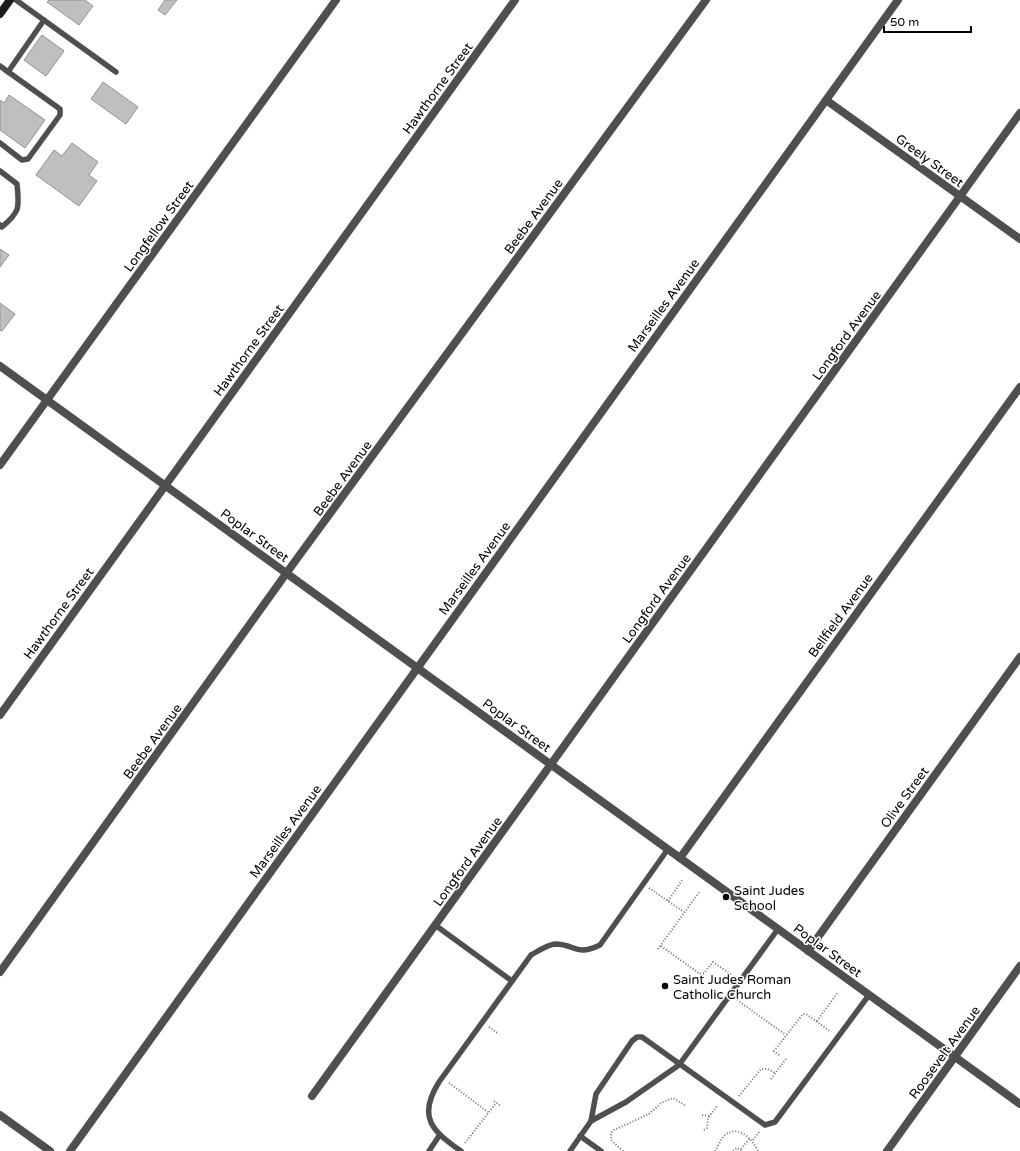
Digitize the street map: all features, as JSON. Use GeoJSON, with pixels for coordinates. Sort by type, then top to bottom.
{"type":"FeatureCollection","features":[{"type":"Feature","properties":{"kind":"main road"},"geometry":{"type":"LineString","coordinates":[[0,14],[10,0]]}},
{"type":"Feature","properties":{"kind":"street","name":"Longfellow Street"},"geometry":{"type":"LineString","coordinates":[[0,465],[336,0]]}},
{"type":"Feature","properties":{"kind":"street","name":"Hawthorne Street"},"geometry":{"type":"LineString","coordinates":[[0,715],[515,0]]}},
{"type":"Feature","properties":{"kind":"street","name":"Beebe Avenue"},"geometry":{"type":"LineString","coordinates":[[0,972],[287,573],[706,0]]}},
{"type":"Feature","properties":{"kind":"street","name":"Marseilles Avenue"},"geometry":{"type":"LineString","coordinates":[[70,1151],[898,0]]}},
{"type":"Feature","properties":{"kind":"street","name":"Greely Street"},"geometry":{"type":"LineString","coordinates":[[826,100],[1020,240]]}},
{"type":"Feature","properties":{"kind":"street","name":"Longford Avenue"},"geometry":{"type":"LineString","coordinates":[[312,1096],[1020,113]]}},
{"type":"Feature","properties":{"kind":"street","name":"Poplar Street"},"geometry":{"type":"LineString","coordinates":[[0,366],[1020,1104]]}},
{"type":"Feature","properties":{"kind":"street","name":"Bellfield Avenue"},"geometry":{"type":"LineString","coordinates":[[680,858],[1020,387]]}},
{"type":"Feature","properties":{"kind":"street","name":"Olive Street"},"geometry":{"type":"LineString","coordinates":[[808,951],[1020,657]]}},
{"type":"Feature","properties":{"kind":"street","name":"Roosevelt Avenue"},"geometry":{"type":"LineString","coordinates":[[887,1151],[1020,966]]}},
{"type":"Feature","properties":{"kind":"street"},"geometry":{"type":"LineString","coordinates":[[0,1115],[50,1151]]}},
{"type":"Feature","properties":{"kind":"lane"},"geometry":{"type":"LineString","coordinates":[[16,0],[116,72]]}},
{"type":"Feature","properties":{"kind":"lane"},"geometry":{"type":"LineString","coordinates":[[8,72],[44,20]]}},
{"type":"Feature","properties":{"kind":"lane"},"geometry":{"type":"LineString","coordinates":[[0,66],[60,109],[60,115],[28,159],[22,160],[0,143]]}},
{"type":"Feature","properties":{"kind":"lane"},"geometry":{"type":"LineString","coordinates":[[0,171],[17,184],[19,208],[12,219],[2,227],[0,225]]}},
{"type":"Feature","properties":{"kind":"lane"},"geometry":{"type":"LineString","coordinates":[[460,1151],[439,1136],[430,1124],[430,1102],[433,1091],[531,955],[554,944],[576,950],[589,950],[600,945],[668,849]]}},
{"type":"Feature","properties":{"kind":"lane"},"geometry":{"type":"LineString","coordinates":[[435,925],[512,981]]}},
{"type":"Feature","properties":{"kind":"lane"},"geometry":{"type":"LineString","coordinates":[[570,1151],[591,1121],[626,1102],[679,1065],[778,929]]}},
{"type":"Feature","properties":{"kind":"lane"},"geometry":{"type":"LineString","coordinates":[[591,1121],[596,1094],[632,1041],[637,1037],[642,1038],[765,1125],[775,1122],[869,995]]}},
{"type":"Feature","properties":{"kind":"lane"},"geometry":{"type":"LineString","coordinates":[[429,1151],[439,1136]]}},
{"type":"Feature","properties":{"kind":"lane"},"geometry":{"type":"LineString","coordinates":[[580,1136],[601,1151]]}},
{"type":"Feature","properties":{"kind":"path"},"geometry":{"type":"LineString","coordinates":[[668,901],[683,880]]}},
{"type":"Feature","properties":{"kind":"path"},"geometry":{"type":"LineString","coordinates":[[648,886],[684,912]]}},
{"type":"Feature","properties":{"kind":"path"},"geometry":{"type":"LineString","coordinates":[[658,949],[700,891]]}},
{"type":"Feature","properties":{"kind":"path"},"geometry":{"type":"LineString","coordinates":[[660,946],[700,974],[704,973],[713,962],[732,975]]}},
{"type":"Feature","properties":{"kind":"path"},"geometry":{"type":"LineString","coordinates":[[817,1021],[838,992]]}},
{"type":"Feature","properties":{"kind":"path"},"geometry":{"type":"LineString","coordinates":[[735,999],[786,1035]]}},
{"type":"Feature","properties":{"kind":"path"},"geometry":{"type":"LineString","coordinates":[[779,1055],[774,1052],[803,1014],[817,1021],[832,1033]]}},
{"type":"Feature","properties":{"kind":"path"},"geometry":{"type":"LineString","coordinates":[[485,1024],[499,1034]]}},
{"type":"Feature","properties":{"kind":"path"},"geometry":{"type":"LineString","coordinates":[[485,1034],[489,1027]]}},
{"type":"Feature","properties":{"kind":"path"},"geometry":{"type":"LineString","coordinates":[[771,1079],[786,1059]]}},
{"type":"Feature","properties":{"kind":"path"},"geometry":{"type":"LineString","coordinates":[[738,1098],[761,1069],[768,1069],[775,1074]]}},
{"type":"Feature","properties":{"kind":"path"},"geometry":{"type":"LineString","coordinates":[[453,1078],[448,1084],[488,1112]]}},
{"type":"Feature","properties":{"kind":"path"},"geometry":{"type":"LineString","coordinates":[[623,1151],[611,1140],[611,1133],[614,1130],[649,1114],[661,1103],[673,1098],[686,1106]]}},
{"type":"Feature","properties":{"kind":"path"},"geometry":{"type":"LineString","coordinates":[[464,1145],[495,1102],[500,1106]]}},
{"type":"Feature","properties":{"kind":"path"},"geometry":{"type":"LineString","coordinates":[[704,1130],[707,1128],[710,1116],[717,1106]]}},
{"type":"Feature","properties":{"kind":"path"},"geometry":{"type":"LineString","coordinates":[[702,1115],[710,1116]]}},
{"type":"Feature","properties":{"kind":"path"},"geometry":{"type":"LineString","coordinates":[[715,1151],[721,1140],[730,1132],[742,1133],[753,1140],[758,1151]]}},
{"type":"Feature","properties":{"kind":"path"},"geometry":{"type":"LineString","coordinates":[[733,1151],[736,1148],[741,1150],[750,1138]]}},
{"type":"Feature","properties":{"kind":"building"},"geometry":{"type":"Polygon","coordinates":[[[49,0],[85,0],[93,6],[79,25],[47,2],[49,0]]]}},
{"type":"Feature","properties":{"kind":"building"},"geometry":{"type":"Polygon","coordinates":[[[165,0],[177,0],[165,15],[158,10],[165,0]]]}},
{"type":"Feature","properties":{"kind":"building"},"geometry":{"type":"Polygon","coordinates":[[[42,35],[64,51],[46,76],[24,60],[42,35]]]}},
{"type":"Feature","properties":{"kind":"building"},"geometry":{"type":"Polygon","coordinates":[[[103,82],[138,107],[126,124],[91,99],[103,82]]]}},
{"type":"Feature","properties":{"kind":"building"},"geometry":{"type":"Polygon","coordinates":[[[9,95],[45,120],[25,148],[0,130],[0,100],[4,103],[9,95]]]}},
{"type":"Feature","properties":{"kind":"building"},"geometry":{"type":"Polygon","coordinates":[[[72,143],[98,162],[89,175],[97,181],[79,206],[36,175],[54,150],[62,156],[72,143]]]}},
{"type":"Feature","properties":{"kind":"building"},"geometry":{"type":"Polygon","coordinates":[[[0,249],[9,255],[0,267],[0,249]]]}},
{"type":"Feature","properties":{"kind":"building"},"geometry":{"type":"Polygon","coordinates":[[[0,303],[15,314],[2,331],[0,330],[0,303]]]}},
{"type":"Feature","properties":{"kind":"place","name":"Saint Judes School"},"geometry":{"type":"Point","coordinates":[726,897]}},
{"type":"Feature","properties":{"kind":"place","name":"Saint Judes Roman Catholic Church"},"geometry":{"type":"Point","coordinates":[665,986]}}]}
